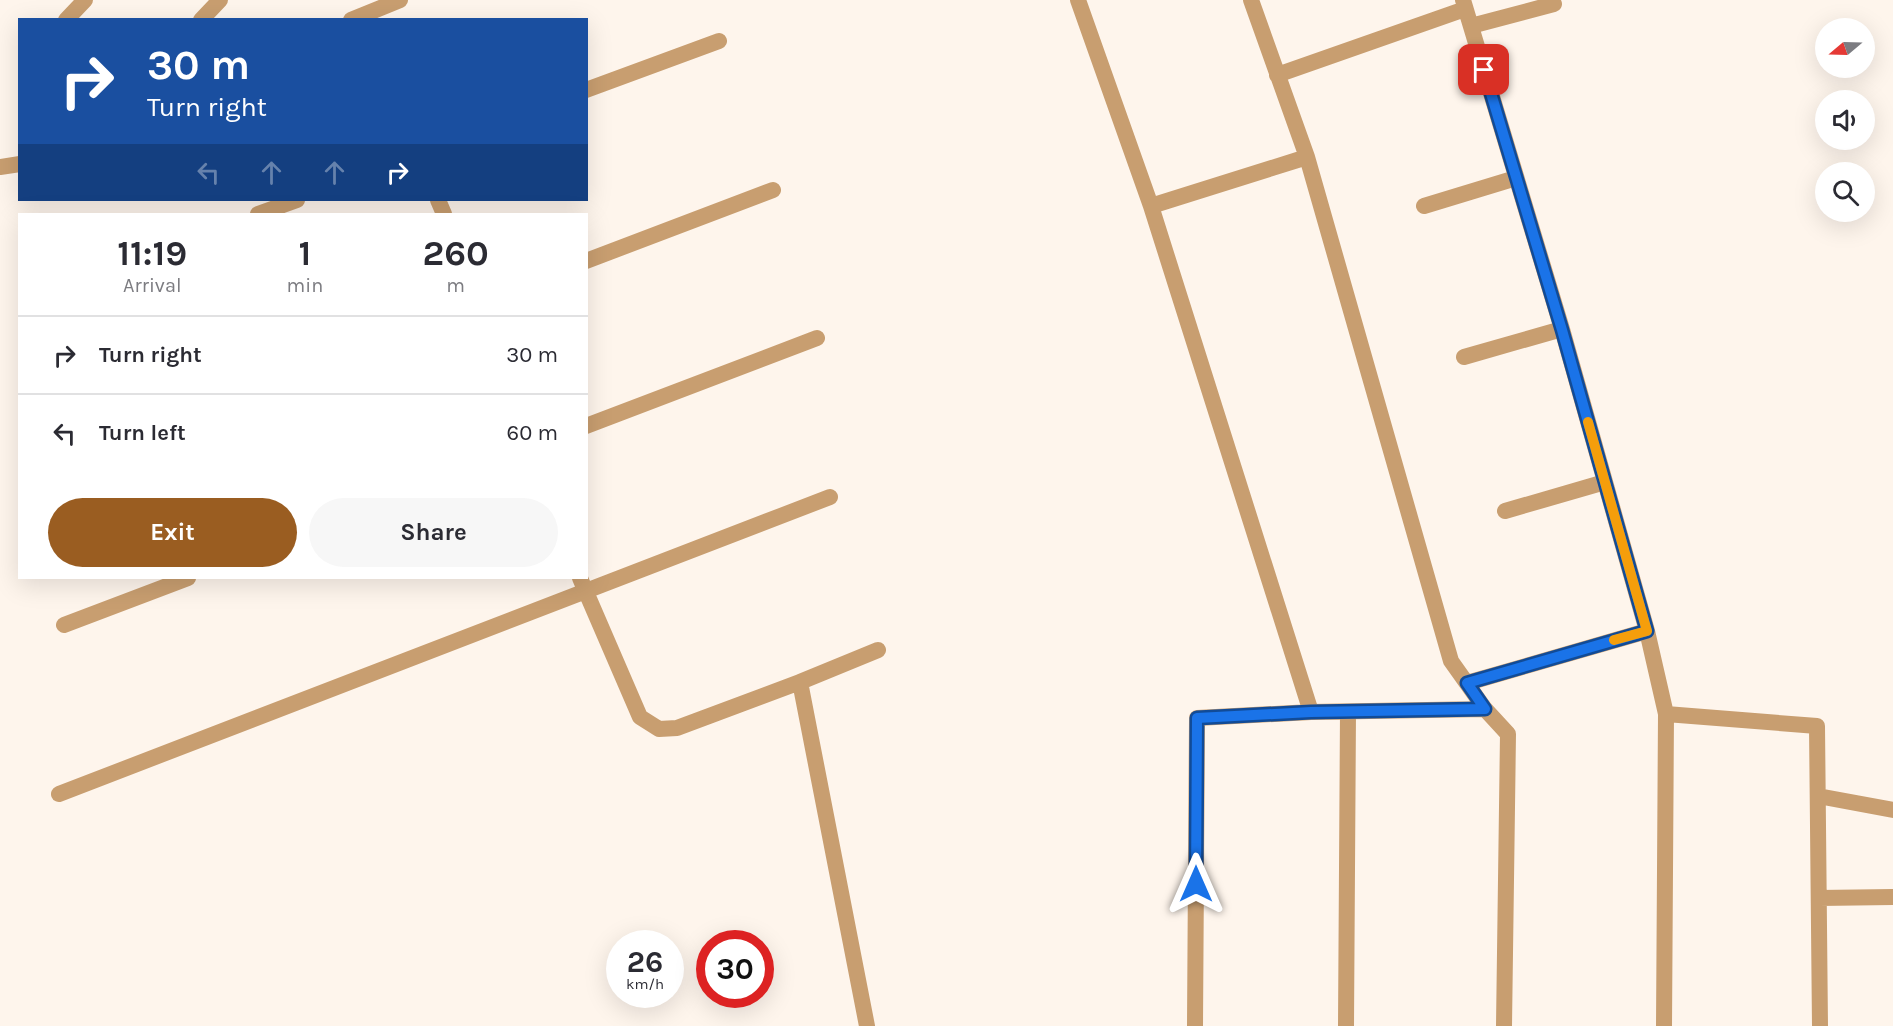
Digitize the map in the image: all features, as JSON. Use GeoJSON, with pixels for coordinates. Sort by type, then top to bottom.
{"type":"FeatureCollection","features":[{"type":"Feature","properties":{"kind":"street"},"geometry":{"type":"LineString","coordinates":[[68,18],[85,0]]}},
{"type":"Feature","properties":{"kind":"street"},"geometry":{"type":"LineString","coordinates":[[203,18],[220,0]]}},
{"type":"Feature","properties":{"kind":"street"},"geometry":{"type":"LineString","coordinates":[[355,18],[370,10],[400,0]]}},
{"type":"Feature","properties":{"kind":"street"},"geometry":{"type":"LineString","coordinates":[[1078,0],[1150,206],[1311,712]]}},
{"type":"Feature","properties":{"kind":"street"},"geometry":{"type":"LineString","coordinates":[[1251,0],[1307,157],[1451,661],[1485,709],[1508,734],[1504,1026]]}},
{"type":"Feature","properties":{"kind":"street"},"geometry":{"type":"LineString","coordinates":[[1471,26],[1554,4]]}},
{"type":"Feature","properties":{"kind":"street"},"geometry":{"type":"LineString","coordinates":[[1277,75],[1464,5],[1562,330],[1647,631],[1666,714],[1664,1026]]}},
{"type":"Feature","properties":{"kind":"street"},"geometry":{"type":"LineString","coordinates":[[588,89],[719,41]]}},
{"type":"Feature","properties":{"kind":"street"},"geometry":{"type":"LineString","coordinates":[[1150,206],[1307,157]]}},
{"type":"Feature","properties":{"kind":"street"},"geometry":{"type":"LineString","coordinates":[[0,167],[18,164]]}},
{"type":"Feature","properties":{"kind":"street"},"geometry":{"type":"LineString","coordinates":[[1424,206],[1516,178]]}},
{"type":"Feature","properties":{"kind":"street"},"geometry":{"type":"LineString","coordinates":[[588,260],[773,190]]}},
{"type":"Feature","properties":{"kind":"street"},"geometry":{"type":"LineString","coordinates":[[261,213],[294,201]]}},
{"type":"Feature","properties":{"kind":"street"},"geometry":{"type":"LineString","coordinates":[[1464,357],[1562,330]]}},
{"type":"Feature","properties":{"kind":"street"},"geometry":{"type":"LineString","coordinates":[[588,425],[817,338]]}},
{"type":"Feature","properties":{"kind":"street"},"geometry":{"type":"LineString","coordinates":[[1504,511],[1605,482]]}},
{"type":"Feature","properties":{"kind":"street"},"geometry":{"type":"LineString","coordinates":[[59,795],[583,584],[830,497]]}},
{"type":"Feature","properties":{"kind":"street"},"geometry":{"type":"LineString","coordinates":[[63,625],[185,579]]}},
{"type":"Feature","properties":{"kind":"street"},"geometry":{"type":"LineString","coordinates":[[583,584],[640,717],[659,729],[677,728],[878,650]]}},
{"type":"Feature","properties":{"kind":"street"},"geometry":{"type":"LineString","coordinates":[[1467,683],[1647,631]]}},
{"type":"Feature","properties":{"kind":"street"},"geometry":{"type":"LineString","coordinates":[[800,682],[867,1026]]}},
{"type":"Feature","properties":{"kind":"street"},"geometry":{"type":"LineString","coordinates":[[1195,1026],[1197,718],[1311,712],[1485,709]]}},
{"type":"Feature","properties":{"kind":"street"},"geometry":{"type":"LineString","coordinates":[[1346,1026],[1348,712]]}},
{"type":"Feature","properties":{"kind":"street"},"geometry":{"type":"LineString","coordinates":[[1666,714],[1817,726],[1820,1026]]}},
{"type":"Feature","properties":{"kind":"street"},"geometry":{"type":"LineString","coordinates":[[1818,796],[1893,810]]}},
{"type":"Feature","properties":{"kind":"street"},"geometry":{"type":"LineString","coordinates":[[1818,898],[1893,897]]}},
{"type":"Feature","properties":{"kind":"slow traffic"},"geometry":{"type":"LineString","coordinates":[[1588,422],[1647,631],[1614,640]]}},
{"type":"Feature","properties":{"kind":"route"},"geometry":{"type":"LineString","coordinates":[[1196,884],[1197,718],[1311,712],[1485,709],[1467,683],[1647,631],[1562,330],[1484,70]]}}]}
